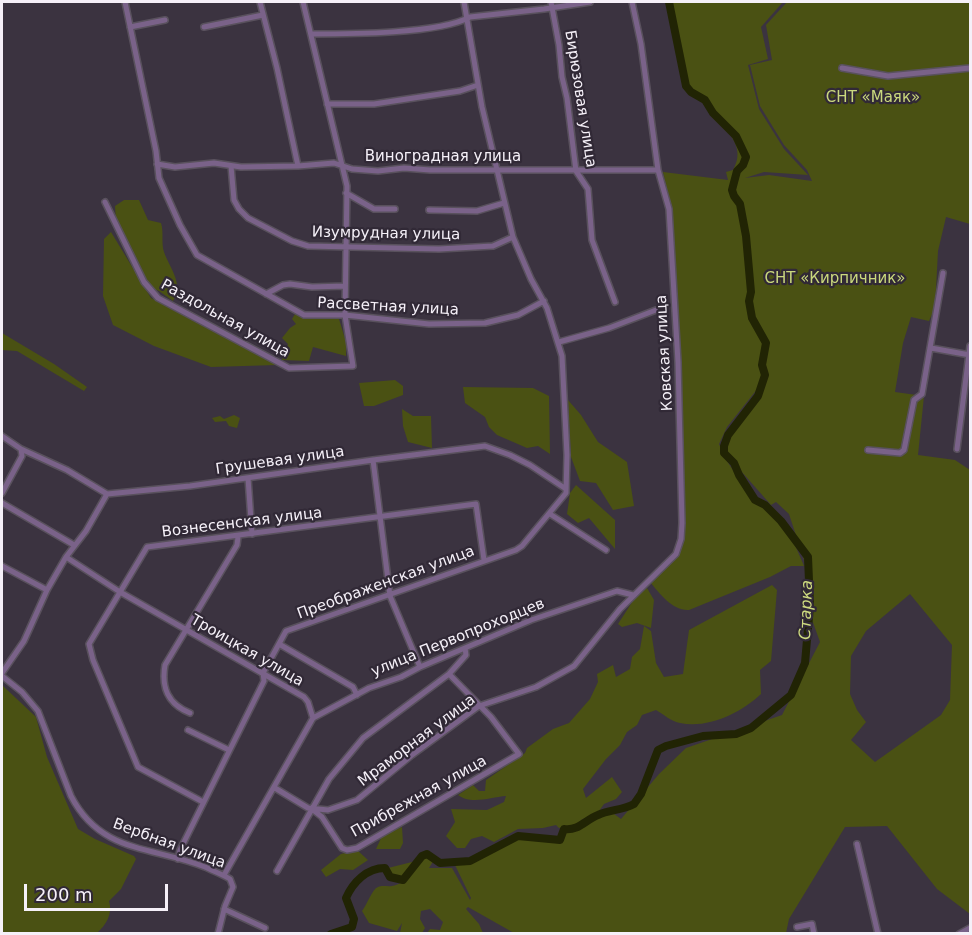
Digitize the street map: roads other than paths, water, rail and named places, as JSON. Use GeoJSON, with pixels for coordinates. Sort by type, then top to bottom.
{"type":"FeatureCollection","features":[{"type":"Feature","properties":{"kind":"street","name":"Рассветная улица"},"geometry":{"type":"LineString","coordinates":[[125,2],[162,185],[197,255],[304,315],[345,315],[429,324],[485,323],[518,315],[544,301]]}},
{"type":"Feature","properties":{"kind":"street"},"geometry":{"type":"LineString","coordinates":[[260,2],[298,166]]}},
{"type":"Feature","properties":{"kind":"street"},"geometry":{"type":"LineString","coordinates":[[303,2],[342,165],[346,193],[345,315]]}},
{"type":"Feature","properties":{"kind":"street"},"geometry":{"type":"LineString","coordinates":[[464,2],[478,85],[513,237],[520,256],[544,301],[559,342],[563,370],[567,455],[566,489]]}},
{"type":"Feature","properties":{"kind":"street"},"geometry":{"type":"LineString","coordinates":[[311,34],[425,28],[552,5],[590,2]]}},
{"type":"Feature","properties":{"kind":"street","name":"Ковская улица"},"geometry":{"type":"LineString","coordinates":[[574,666],[633,596],[676,554],[681,539],[678,362],[669,209],[658,170],[641,44],[632,2]]}},
{"type":"Feature","properties":{"kind":"street","name":"Бирюзовая улица"},"geometry":{"type":"LineString","coordinates":[[552,5],[560,45],[562,77],[567,98],[576,171],[588,189],[592,240],[615,303]]}},
{"type":"Feature","properties":{"kind":"street"},"geometry":{"type":"LineString","coordinates":[[204,27],[263,15]]}},
{"type":"Feature","properties":{"kind":"street"},"geometry":{"type":"LineString","coordinates":[[130,27],[165,20]]}},
{"type":"Feature","properties":{"kind":"street"},"geometry":{"type":"LineString","coordinates":[[842,68],[888,76],[970,68]]}},
{"type":"Feature","properties":{"kind":"street"},"geometry":{"type":"LineString","coordinates":[[327,104],[374,104],[460,91],[478,85]]}},
{"type":"Feature","properties":{"kind":"street","name":"Виноградная улица"},"geometry":{"type":"LineString","coordinates":[[157,164],[175,167],[214,163],[231,166],[298,166],[334,163],[352,169],[378,171],[404,168],[658,170]]}},
{"type":"Feature","properties":{"kind":"street","name":"Изумрудная улица"},"geometry":{"type":"LineString","coordinates":[[231,166],[234,200],[239,209],[248,218],[292,242],[308,246],[345,248],[439,249],[493,246],[513,237]]}},
{"type":"Feature","properties":{"kind":"street"},"geometry":{"type":"LineString","coordinates":[[346,193],[374,209],[395,209]]}},
{"type":"Feature","properties":{"kind":"street","name":"Раздольная улица"},"geometry":{"type":"LineString","coordinates":[[105,202],[144,282],[158,298],[289,368],[353,366],[345,315]]}},
{"type":"Feature","properties":{"kind":"street"},"geometry":{"type":"LineString","coordinates":[[429,210],[477,211],[504,203]]}},
{"type":"Feature","properties":{"kind":"street"},"geometry":{"type":"LineString","coordinates":[[868,450],[903,452],[914,400],[922,394],[942,273]]}},
{"type":"Feature","properties":{"kind":"street"},"geometry":{"type":"LineString","coordinates":[[266,294],[290,284],[312,287],[345,286]]}},
{"type":"Feature","properties":{"kind":"street"},"geometry":{"type":"LineString","coordinates":[[559,342],[609,328],[656,310]]}},
{"type":"Feature","properties":{"kind":"street"},"geometry":{"type":"LineString","coordinates":[[957,449],[970,346]]}},
{"type":"Feature","properties":{"kind":"street"},"geometry":{"type":"LineString","coordinates":[[931,348],[970,355]]}},
{"type":"Feature","properties":{"kind":"street"},"geometry":{"type":"LineString","coordinates":[[2,436],[21,449],[67,470],[107,494],[86,531],[66,556],[47,590],[24,641],[2,674]]}},
{"type":"Feature","properties":{"kind":"street","name":"Грушевая улица"},"geometry":{"type":"LineString","coordinates":[[107,494],[190,486],[485,446],[530,465],[566,489]]}},
{"type":"Feature","properties":{"kind":"street"},"geometry":{"type":"LineString","coordinates":[[2,493],[22,456],[21,449]]}},
{"type":"Feature","properties":{"kind":"street"},"geometry":{"type":"LineString","coordinates":[[373,460],[390,596],[420,667]]}},
{"type":"Feature","properties":{"kind":"street"},"geometry":{"type":"LineString","coordinates":[[248,478],[252,534]]}},
{"type":"Feature","properties":{"kind":"street","name":"Преображенская улица"},"geometry":{"type":"LineString","coordinates":[[178,858],[203,802],[264,681],[263,673],[286,631],[516,550],[562,500],[566,489]]}},
{"type":"Feature","properties":{"kind":"street"},"geometry":{"type":"LineString","coordinates":[[2,503],[74,545]]}},
{"type":"Feature","properties":{"kind":"street","name":"Вознесенская улица"},"geometry":{"type":"LineString","coordinates":[[203,802],[138,767],[93,660],[89,644],[147,547],[238,537],[476,504],[484,561]]}},
{"type":"Feature","properties":{"kind":"street"},"geometry":{"type":"LineString","coordinates":[[550,514],[606,550]]}},
{"type":"Feature","properties":{"kind":"street"},"geometry":{"type":"LineString","coordinates":[[190,713],[178,708],[166,694],[163,678],[165,666],[237,545],[238,537]]}},
{"type":"Feature","properties":{"kind":"street","name":"Троицкая улица"},"geometry":{"type":"LineString","coordinates":[[66,556],[120,592],[304,697],[313,718]]}},
{"type":"Feature","properties":{"kind":"street"},"geometry":{"type":"LineString","coordinates":[[2,566],[47,590]]}},
{"type":"Feature","properties":{"kind":"street","name":"улица Первопроходцев"},"geometry":{"type":"LineString","coordinates":[[313,718],[369,688],[401,677],[531,620],[617,591],[633,596]]}},
{"type":"Feature","properties":{"kind":"street"},"geometry":{"type":"LineString","coordinates":[[279,644],[353,687],[357,695]]}},
{"type":"Feature","properties":{"kind":"street"},"geometry":{"type":"LineString","coordinates":[[277,871],[329,778],[363,738],[449,674],[466,655],[465,648]]}},
{"type":"Feature","properties":{"kind":"street","name":"Мраморная улица"},"geometry":{"type":"LineString","coordinates":[[312,809],[328,810],[357,801],[412,755],[480,706],[536,687],[574,666]]}},
{"type":"Feature","properties":{"kind":"street","name":"Вербная улица"},"geometry":{"type":"LineString","coordinates":[[2,674],[38,711],[71,796],[90,824],[114,839],[143,850],[178,858],[224,875],[230,879],[233,887],[224,909]]}},
{"type":"Feature","properties":{"kind":"street"},"geometry":{"type":"LineString","coordinates":[[449,674],[480,706]]}},
{"type":"Feature","properties":{"kind":"street","name":"Прибрежная улица"},"geometry":{"type":"LineString","coordinates":[[312,809],[322,818],[342,848],[347,850],[357,848],[519,754],[480,706]]}},
{"type":"Feature","properties":{"kind":"street"},"geometry":{"type":"LineString","coordinates":[[224,875],[313,718]]}},
{"type":"Feature","properties":{"kind":"street"},"geometry":{"type":"LineString","coordinates":[[188,730],[229,750]]}},
{"type":"Feature","properties":{"kind":"street"},"geometry":{"type":"LineString","coordinates":[[275,788],[312,809]]}},
{"type":"Feature","properties":{"kind":"street"},"geometry":{"type":"LineString","coordinates":[[857,844],[878,933]]}},
{"type":"Feature","properties":{"kind":"street"},"geometry":{"type":"LineString","coordinates":[[218,933],[224,909],[265,928]]}},
{"type":"Feature","properties":{"kind":"street"},"geometry":{"type":"LineString","coordinates":[[797,927],[812,924],[814,933]]}},
{"type":"Feature","properties":{"kind":"street"},"geometry":{"type":"LineString","coordinates":[[959,933],[970,928]]}},
{"type":"Feature","properties":{"kind":"waterway","name":"Старка"},"geometry":{"type":"LineString","coordinates":[[331,934],[352,927],[354,919],[346,898],[357,881],[372,870],[385,868],[390,877],[403,880],[422,856],[427,854],[440,863],[470,861],[518,836],[560,840],[564,829],[578,827],[593,817],[634,804],[641,794],[658,750],[703,736],[736,734],[751,728],[791,695],[805,663],[810,605],[808,557],[781,521],[765,505],[755,500],[734,463],[724,453],[728,435],[758,396],[765,375],[762,365],[766,343],[752,318],[746,236],[740,204],[732,190],[737,171],[743,165],[746,157],[736,136],[713,113],[705,100],[691,92],[686,86],[669,2]]}},
{"type":"Feature","properties":{"kind":"park label","name":"СНТ «Маяк»"},"geometry":{"type":"Point","coordinates":[873,98]}},
{"type":"Feature","properties":{"kind":"park label","name":"СНТ «Кирпичник»"},"geometry":{"type":"Point","coordinates":[835,279]}}]}
